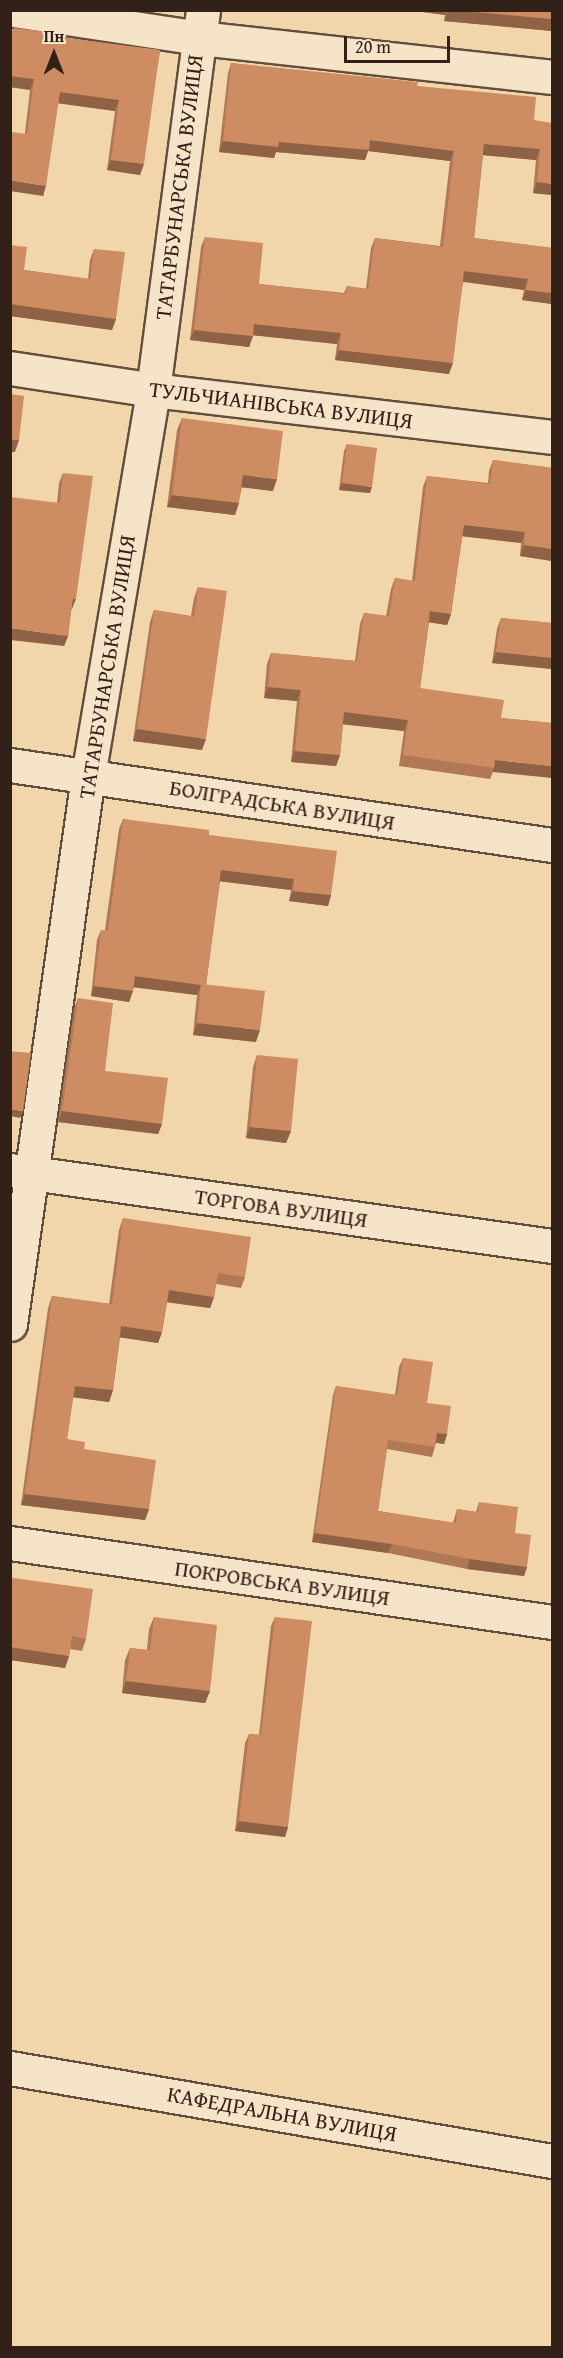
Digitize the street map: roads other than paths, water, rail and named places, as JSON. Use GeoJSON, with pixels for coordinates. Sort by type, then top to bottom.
{"type":"FeatureCollection","features":[{"type":"Feature","properties":{"kind":"street"},"geometry":{"type":"LineString","coordinates":[[15,10],[201,24],[552,77]]}},
{"type":"Feature","properties":{"kind":"street","name":"ТАТАРБУНАРСЬКА ВУЛИЦЯ"},"geometry":{"type":"LineString","coordinates":[[10,1324],[21,1172],[153,390],[201,24]]}},
{"type":"Feature","properties":{"kind":"street","name":"ТУЛЬЧИАНІВСЬКА ВУЛИЦЯ"},"geometry":{"type":"LineString","coordinates":[[10,368],[153,390],[552,437]]}},
{"type":"Feature","properties":{"kind":"street","name":"БОЛГРАДСЬКА ВУЛИЦЯ"},"geometry":{"type":"LineString","coordinates":[[10,765],[552,845]]}},
{"type":"Feature","properties":{"kind":"street","name":"ТОРГОВА ВУЛИЦЯ"},"geometry":{"type":"LineString","coordinates":[[21,1172],[552,1246]]}},
{"type":"Feature","properties":{"kind":"street","name":"ПОКРОВСЬКА ВУЛИЦЯ"},"geometry":{"type":"LineString","coordinates":[[10,1543],[552,1622]]}},
{"type":"Feature","properties":{"kind":"street","name":"КАФЕДРАЛЬНА ВУЛИЦЯ"},"geometry":{"type":"LineString","coordinates":[[10,2068],[552,2160]]}}]}
